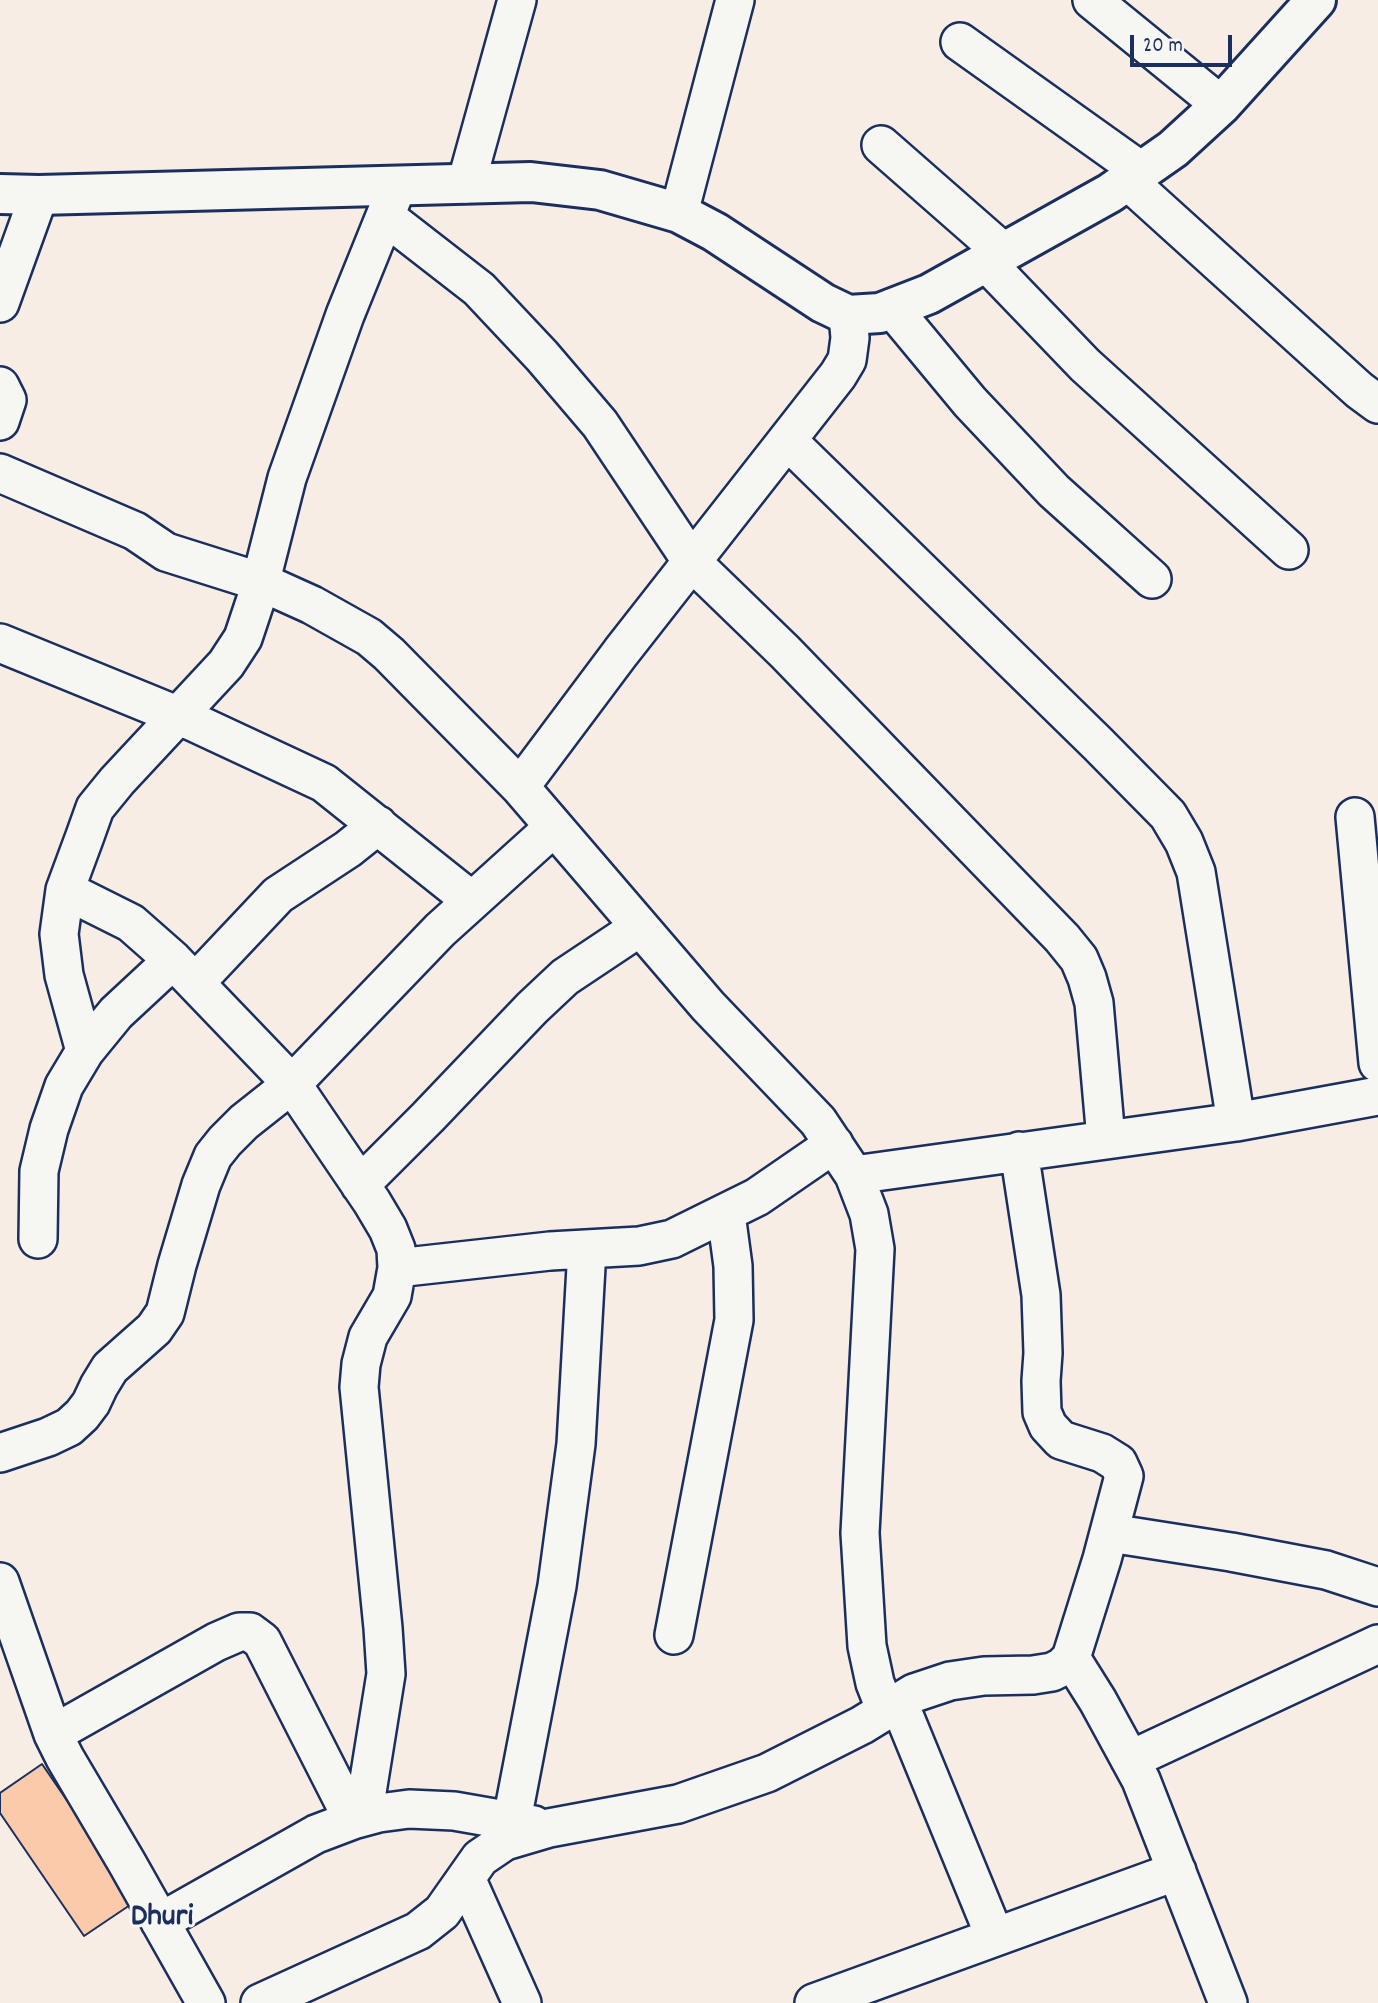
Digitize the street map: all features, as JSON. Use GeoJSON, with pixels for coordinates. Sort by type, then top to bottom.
{"type":"FeatureCollection","features":[{"type":"Feature","properties":{"kind":"street"},"geometry":{"type":"LineString","coordinates":[[466,184],[517,0]]}},
{"type":"Feature","properties":{"kind":"street"},"geometry":{"type":"LineString","coordinates":[[680,213],[735,0]]}},
{"type":"Feature","properties":{"kind":"street"},"geometry":{"type":"LineString","coordinates":[[1092,0],[1221,105]]}},
{"type":"Feature","properties":{"kind":"street"},"geometry":{"type":"LineString","coordinates":[[0,194],[391,201],[466,184],[531,182],[600,190],[680,213],[715,232],[823,303],[848,315],[880,313],[929,294],[1110,193],[1173,149],[1221,105],[1316,0]]}},
{"type":"Feature","properties":{"kind":"street"},"geometry":{"type":"LineString","coordinates":[[960,41],[1135,176],[1359,390],[1378,404]]}},
{"type":"Feature","properties":{"kind":"street"},"geometry":{"type":"LineString","coordinates":[[881,145],[994,257],[1085,365],[1290,550]]}},
{"type":"Feature","properties":{"kind":"street"},"geometry":{"type":"LineString","coordinates":[[0,303],[39,195]]}},
{"type":"Feature","properties":{"kind":"street"},"geometry":{"type":"LineString","coordinates":[[391,201],[542,356],[600,424],[692,562],[785,652],[1062,938],[1079,959],[1094,1003],[1106,1139]]}},
{"type":"Feature","properties":{"kind":"street"},"geometry":{"type":"LineString","coordinates":[[85,1051],[64,975],[59,934],[65,890],[95,808],[226,664],[243,638],[261,582],[287,478],[345,315],[391,201]]}},
{"type":"Feature","properties":{"kind":"street"},"geometry":{"type":"LineString","coordinates":[[892,308],[970,402],[1055,491],[1152,579]]}},
{"type":"Feature","properties":{"kind":"street"},"geometry":{"type":"LineString","coordinates":[[520,788],[621,652],[838,375],[847,360],[850,338],[848,315]]}},
{"type":"Feature","properties":{"kind":"street"},"geometry":{"type":"LineString","coordinates":[[0,386],[7,400],[0,421]]}},
{"type":"Feature","properties":{"kind":"street"},"geometry":{"type":"LineString","coordinates":[[787,440],[1168,815],[1184,842],[1196,872],[1236,1122]]}},
{"type":"Feature","properties":{"kind":"street"},"geometry":{"type":"LineString","coordinates":[[0,473],[135,531],[166,552],[261,582],[312,605],[369,636],[520,788],[708,1006],[818,1121],[834,1144],[854,1175],[869,1214],[875,1249],[860,1533],[867,1646],[875,1683],[892,1707],[995,1937]]}},
{"type":"Feature","properties":{"kind":"street"},"geometry":{"type":"LineString","coordinates":[[0,643],[179,716],[324,783],[472,901]]}},
{"type":"Feature","properties":{"kind":"street"},"geometry":{"type":"LineString","coordinates":[[1355,817],[1378,1063]]}},
{"type":"Feature","properties":{"kind":"street"},"geometry":{"type":"LineString","coordinates":[[38,1239],[39,1171],[49,1129],[64,1086],[85,1051],[116,1013],[184,971],[278,895],[348,849],[378,825]]}},
{"type":"Feature","properties":{"kind":"street"},"geometry":{"type":"LineString","coordinates":[[0,1453],[48,1437],[69,1426],[91,1403],[110,1368],[154,1329],[165,1313],[201,1185],[213,1156],[244,1122],[292,1084],[440,930],[554,827]]}},
{"type":"Feature","properties":{"kind":"street"},"geometry":{"type":"LineString","coordinates":[[65,890],[131,923],[184,971],[292,1084],[360,1185],[396,1249],[397,1268],[392,1296],[369,1337],[361,1364],[359,1387],[386,1674],[358,1818]]}},
{"type":"Feature","properties":{"kind":"street"},"geometry":{"type":"LineString","coordinates":[[360,1185],[531,1008],[565,977],[640,926]]}},
{"type":"Feature","properties":{"kind":"street"},"geometry":{"type":"LineString","coordinates":[[854,1175],[1236,1122],[1378,1096]]}},
{"type":"Feature","properties":{"kind":"street"},"geometry":{"type":"LineString","coordinates":[[397,1268],[550,1251],[639,1246],[672,1239],[757,1197],[834,1144]]}},
{"type":"Feature","properties":{"kind":"street"},"geometry":{"type":"LineString","coordinates":[[260,2003],[418,1931],[442,1912],[480,1857],[505,1841],[549,1828],[678,1804],[754,1778],[816,1750],[914,1693],[950,1681],[1052,1672],[1071,1658],[1110,1533],[1124,1476],[1118,1463],[1102,1453],[1061,1440],[1048,1426],[1042,1412],[1041,1295],[1019,1151]]}},
{"type":"Feature","properties":{"kind":"street"},"geometry":{"type":"LineString","coordinates":[[674,1635],[734,1320],[733,1266],[726,1214]]}},
{"type":"Feature","properties":{"kind":"street"},"geometry":{"type":"LineString","coordinates":[[512,1820],[557,1586],[576,1444],[587,1249]]}},
{"type":"Feature","properties":{"kind":"street"},"geometry":{"type":"LineString","coordinates":[[1110,1533],[1326,1570],[1378,1587]]}},
{"type":"Feature","properties":{"kind":"street"},"geometry":{"type":"LineString","coordinates":[[0,1582],[53,1734],[206,2003]]}},
{"type":"Feature","properties":{"kind":"street"},"geometry":{"type":"LineString","coordinates":[[53,1734],[216,1642],[239,1632],[250,1632],[262,1641],[358,1818]]}},
{"type":"Feature","properties":{"kind":"street"},"geometry":{"type":"LineString","coordinates":[[1130,1760],[1378,1644]]}},
{"type":"Feature","properties":{"kind":"street"},"geometry":{"type":"LineString","coordinates":[[1071,1658],[1141,1780],[1228,2003]]}},
{"type":"Feature","properties":{"kind":"street"},"geometry":{"type":"LineString","coordinates":[[160,1922],[316,1834],[358,1818],[409,1809],[454,1811],[549,1828]]}},
{"type":"Feature","properties":{"kind":"street"},"geometry":{"type":"LineString","coordinates":[[814,2003],[1177,1871]]}},
{"type":"Feature","properties":{"kind":"street"},"geometry":{"type":"LineString","coordinates":[[466,1878],[522,2003]]}},
{"type":"Feature","properties":{"kind":"building"},"geometry":{"type":"Polygon","coordinates":[[[42,1764],[136,1901],[84,1936],[0,1813],[0,1793],[42,1764]]]}},
{"type":"Feature","properties":{"kind":"district","name":"Dhuri"},"geometry":{"type":"Point","coordinates":[162,1920]}}]}
